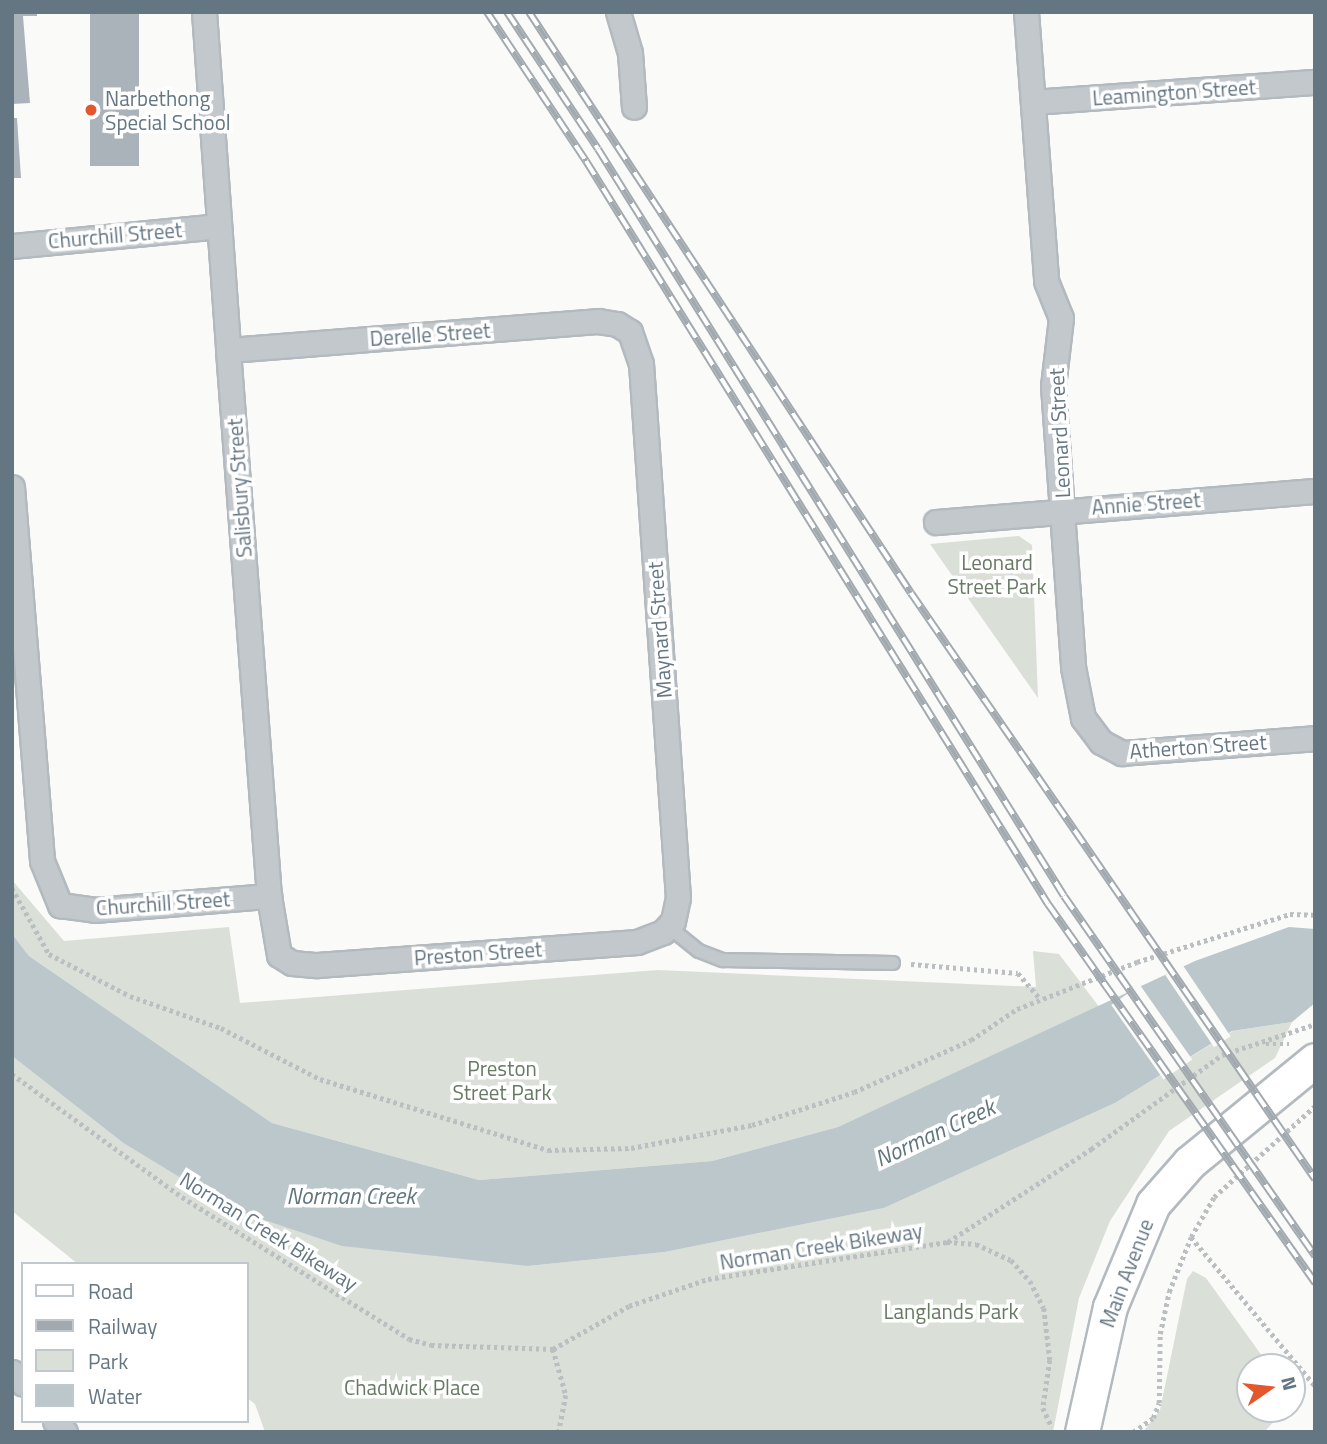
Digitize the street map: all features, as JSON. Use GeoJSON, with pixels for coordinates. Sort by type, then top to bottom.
{"type":"FeatureCollection","features":[{"type":"Feature","properties":{"kind":"street","name":"Salisbury Street"},"geometry":{"type":"LineString","coordinates":[[204,12],[269,896],[273,936],[285,960]]}},
{"type":"Feature","properties":{"kind":"street"},"geometry":{"type":"LineString","coordinates":[[618,12],[630,53],[634,107]]}},
{"type":"Feature","properties":{"kind":"street","name":"Leonard Street"},"geometry":{"type":"LineString","coordinates":[[1026,12],[1046,281],[1061,318],[1054,386],[1075,686],[1090,728]]}},
{"type":"Feature","properties":{"kind":"street","name":"Leamington Street"},"geometry":{"type":"LineString","coordinates":[[1033,102],[1315,82]]}},
{"type":"Feature","properties":{"kind":"street","name":"Churchill Street"},"geometry":{"type":"LineString","coordinates":[[12,246],[219,226]]}},
{"type":"Feature","properties":{"kind":"street","name":"Derelle Street"},"geometry":{"type":"LineString","coordinates":[[228,350],[598,321],[617,324],[629,332]]}},
{"type":"Feature","properties":{"kind":"street","name":"Maynard Street"},"geometry":{"type":"LineString","coordinates":[[629,332],[641,364],[676,870],[677,910],[669,927]]}},
{"type":"Feature","properties":{"kind":"street","name":"Churchill Street"},"geometry":{"type":"LineString","coordinates":[[12,487],[42,861],[60,905],[94,910],[269,896]]}},
{"type":"Feature","properties":{"kind":"street","name":"Annie Street"},"geometry":{"type":"LineString","coordinates":[[936,522],[1063,509],[1315,491]]}},
{"type":"Feature","properties":{"kind":"street","name":"Atherton Street"},"geometry":{"type":"LineString","coordinates":[[1090,728],[1110,749],[1129,753],[1315,737]]}},
{"type":"Feature","properties":{"kind":"street","name":"Preston Street"},"geometry":{"type":"LineString","coordinates":[[285,960],[317,965],[637,942],[669,927]]}},
{"type":"Feature","properties":{"kind":"street","name":"Main Avenue"},"geometry":{"type":"LineString","coordinates":[[1082,1431],[1110,1307],[1153,1204],[1190,1162],[1315,1060]]}},
{"type":"Feature","properties":{"kind":"lane"},"geometry":{"type":"LineString","coordinates":[[669,927],[699,951],[723,960],[893,963]]}},
{"type":"Feature","properties":{"kind":"path"},"geometry":{"type":"LineString","coordinates":[[12,888],[49,954],[130,996],[221,1028],[320,1079],[548,1150],[631,1148],[752,1125],[854,1092],[971,1040],[1017,1009],[1137,962],[1290,914],[1315,915]]}},
{"type":"Feature","properties":{"kind":"path"},"geometry":{"type":"LineString","coordinates":[[893,963],[1018,973],[1042,999]]}},
{"type":"Feature","properties":{"kind":"path"},"geometry":{"type":"LineString","coordinates":[[947,1242],[1080,1157],[1222,1055],[1315,1024]]}},
{"type":"Feature","properties":{"kind":"path","name":"Norman Creek Bikeway"},"geometry":{"type":"LineString","coordinates":[[12,1074],[181,1197],[409,1339],[479,1350],[553,1349],[629,1306],[708,1279],[947,1242],[976,1244],[1011,1260],[1030,1281],[1049,1330],[1043,1408],[1046,1421],[1054,1429],[1082,1431]]}},
{"type":"Feature","properties":{"kind":"path"},"geometry":{"type":"LineString","coordinates":[[1133,1432],[1153,1418],[1159,1403],[1160,1334],[1169,1292],[1191,1237],[1214,1197],[1315,1106]]}},
{"type":"Feature","properties":{"kind":"path"},"geometry":{"type":"LineString","coordinates":[[1191,1237],[1315,1386]]}},
{"type":"Feature","properties":{"kind":"path"},"geometry":{"type":"LineString","coordinates":[[553,1349],[566,1395],[559,1432]]}},
{"type":"Feature","properties":{"kind":"green space","name":"Leonard Street Park"},"geometry":{"type":"Polygon","coordinates":[[[1019,536],[1032,545],[1038,698],[930,544],[1019,536]]]}},
{"type":"Feature","properties":{"kind":"green space","name":"Preston Street Park"},"geometry":{"type":"Polygon","coordinates":[[[12,880],[64,941],[229,927],[240,1003],[658,970],[1036,987],[1033,951],[1059,954],[1100,1008],[838,1127],[712,1161],[479,1180],[272,1123],[29,956],[12,934],[12,880]]]}},
{"type":"Feature","properties":{"kind":"green space","name":"Langlands Park"},"geometry":{"type":"Polygon","coordinates":[[[1292,1022],[1275,1058],[1169,1131],[1110,1221],[1079,1298],[1053,1432],[265,1432],[255,1404],[248,1399],[248,1262],[76,1262],[12,1211],[12,1056],[122,1142],[528,1266],[665,1252],[884,1208],[1115,1103],[1233,1031],[1292,1022]]]}},
{"type":"Feature","properties":{"kind":"green space"},"geometry":{"type":"Polygon","coordinates":[[[1193,1271],[1206,1278],[1260,1353],[1236,1353],[1236,1423],[1273,1423],[1264,1432],[1143,1432],[1160,1410],[1187,1279],[1193,1271]]]}},
{"type":"Feature","properties":{"kind":"water","name":"Norman Creek"},"geometry":{"type":"Polygon","coordinates":[[[1289,927],[1315,929],[1315,1003],[1292,1022],[1232,1031],[1115,1103],[884,1208],[665,1252],[528,1266],[342,1246],[232,1209],[122,1142],[12,1056],[12,934],[29,956],[272,1123],[479,1180],[712,1161],[838,1127],[1195,961],[1289,927]]]}},
{"type":"Feature","properties":{"kind":"pier"},"geometry":{"type":"Polygon","coordinates":[[[1182,964],[1231,1036],[1214,1047],[1165,975],[1182,964]]]}},
{"type":"Feature","properties":{"kind":"pier"},"geometry":{"type":"Polygon","coordinates":[[[1140,985],[1192,1060],[1164,1080],[1111,1005],[1140,985]]]}},
{"type":"Feature","properties":{"kind":"building"},"geometry":{"type":"Polygon","coordinates":[[[12,12],[37,12],[37,16],[23,16],[30,103],[12,104],[12,12]]]}},
{"type":"Feature","properties":{"kind":"building"},"geometry":{"type":"Polygon","coordinates":[[[90,12],[139,12],[139,166],[90,166],[90,12]]]}},
{"type":"Feature","properties":{"kind":"building"},"geometry":{"type":"Polygon","coordinates":[[[12,118],[17,118],[21,178],[12,178],[12,118]]]}},
{"type":"Feature","properties":{"kind":"railway"},"geometry":{"type":"LineString","coordinates":[[487,12],[586,161],[1048,904],[1315,1283]]}},
{"type":"Feature","properties":{"kind":"railway"},"geometry":{"type":"LineString","coordinates":[[507,12],[598,149],[1064,896],[1315,1256]]}},
{"type":"Feature","properties":{"kind":"railway"},"geometry":{"type":"LineString","coordinates":[[529,12],[911,593],[1315,1179]]}},
{"type":"Feature","properties":{"kind":"place","name":"Narbethong Special School"},"geometry":{"type":"Point","coordinates":[91,110]}},
{"type":"Feature","properties":{"kind":"park label","name":"Chadwick Place"},"geometry":{"type":"Point","coordinates":[412,1387]}}]}
